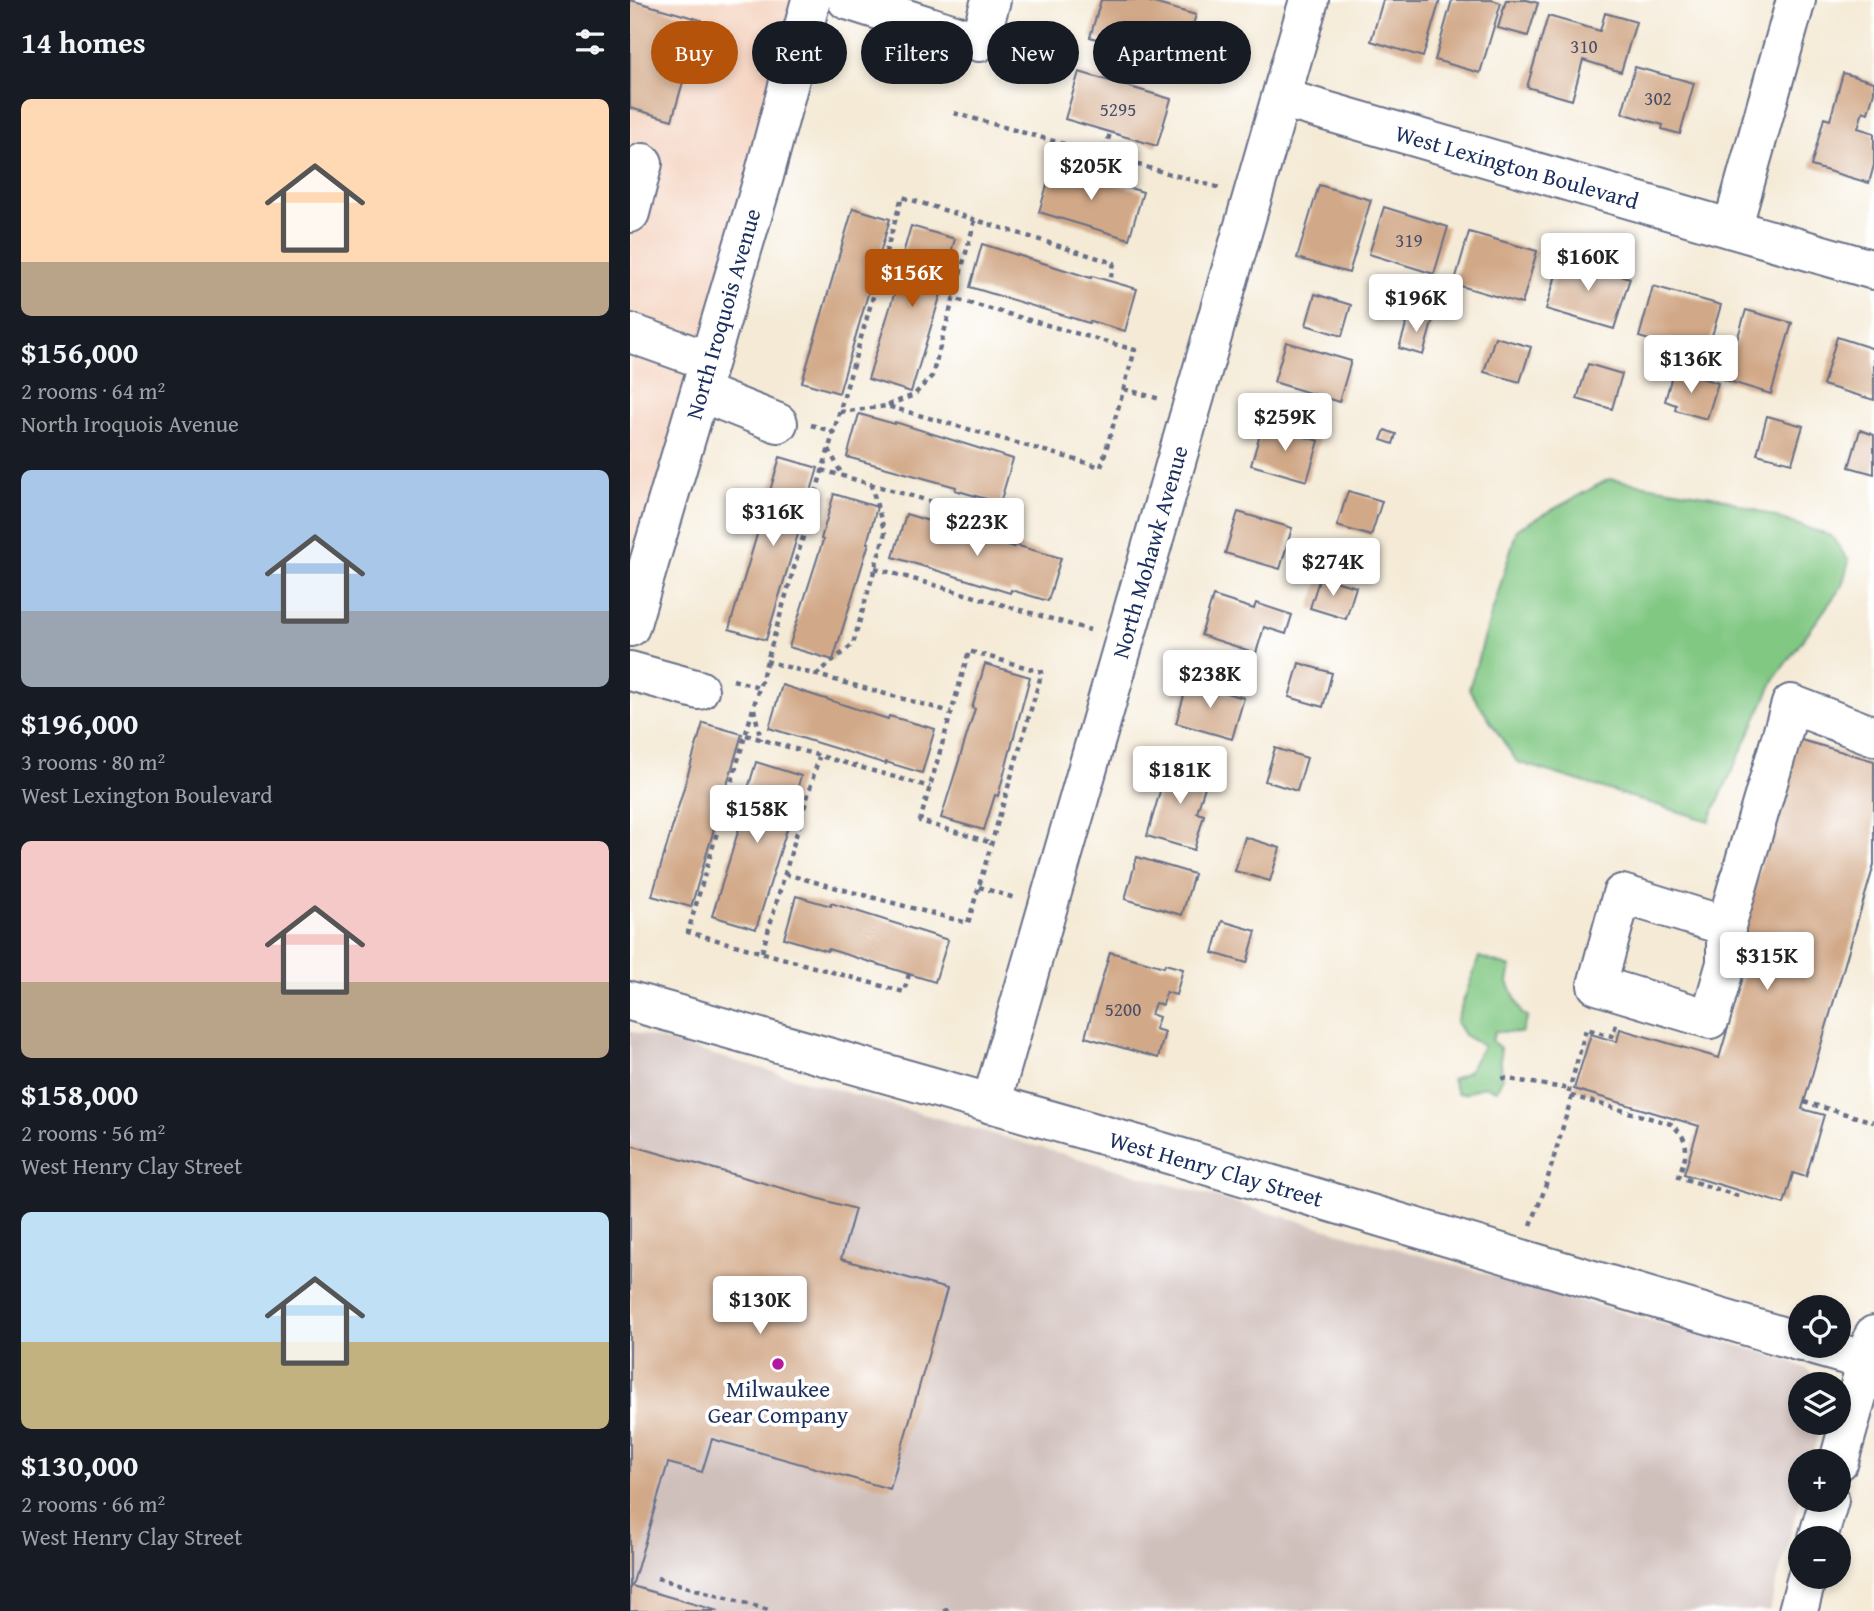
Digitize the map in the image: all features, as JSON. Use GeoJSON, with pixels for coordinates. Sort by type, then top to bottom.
{"type":"FeatureCollection","features":[{"type":"Feature","properties":{"kind":"street","name":"North Iroquois Avenue"},"geometry":{"type":"LineString","coordinates":[[630,627],[764,176],[811,0]]}},
{"type":"Feature","properties":{"kind":"street"},"geometry":{"type":"LineString","coordinates":[[847,0],[979,42],[991,0]]}},
{"type":"Feature","properties":{"kind":"street","name":"North Mohawk Avenue"},"geometry":{"type":"LineString","coordinates":[[991,1104],[1310,0]]}},
{"type":"Feature","properties":{"kind":"street"},"geometry":{"type":"LineString","coordinates":[[1732,229],[1796,0]]}},
{"type":"Feature","properties":{"kind":"street","name":"West Lexington Boulevard"},"geometry":{"type":"LineString","coordinates":[[1281,98],[1874,270]]}},
{"type":"Feature","properties":{"kind":"street"},"geometry":{"type":"LineString","coordinates":[[630,213],[643,163]]}},
{"type":"Feature","properties":{"kind":"street"},"geometry":{"type":"LineString","coordinates":[[630,333],[778,423]]}},
{"type":"Feature","properties":{"kind":"street"},"geometry":{"type":"LineString","coordinates":[[630,671],[699,690]]}},
{"type":"Feature","properties":{"kind":"street"},"geometry":{"type":"LineString","coordinates":[[1726,926],[1622,894],[1597,985],[1710,1019],[1726,963],[1726,926],[1791,704],[1874,736]]}},
{"type":"Feature","properties":{"kind":"street","name":"West Henry Clay Street"},"geometry":{"type":"LineString","coordinates":[[630,1001],[1145,1147],[1788,1338]]}},
{"type":"Feature","properties":{"kind":"street"},"geometry":{"type":"LineString","coordinates":[[1843,1449],[1872,1353],[1851,1350]]}},
{"type":"Feature","properties":{"kind":"street"},"geometry":{"type":"LineString","coordinates":[[1798,1611],[1804,1589]]}},
{"type":"Feature","properties":{"kind":"path"},"geometry":{"type":"LineString","coordinates":[[954,113],[1252,197]]}},
{"type":"Feature","properties":{"kind":"path"},"geometry":{"type":"LineString","coordinates":[[1097,178],[1110,133]]}},
{"type":"Feature","properties":{"kind":"path"},"geometry":{"type":"LineString","coordinates":[[909,974],[904,992],[688,932],[902,197],[1114,263],[1110,281]]}},
{"type":"Feature","properties":{"kind":"path"},"geometry":{"type":"LineString","coordinates":[[840,412],[887,406],[914,395],[932,376],[975,220]]}},
{"type":"Feature","properties":{"kind":"path"},"geometry":{"type":"LineString","coordinates":[[887,406],[1101,467],[1135,350],[952,298]]}},
{"type":"Feature","properties":{"kind":"path"},"geometry":{"type":"LineString","coordinates":[[829,449],[842,476]]}},
{"type":"Feature","properties":{"kind":"path"},"geometry":{"type":"LineString","coordinates":[[822,470],[1012,525]]}},
{"type":"Feature","properties":{"kind":"path"},"geometry":{"type":"LineString","coordinates":[[816,675],[853,645],[886,533],[871,485]]}},
{"type":"Feature","properties":{"kind":"path"},"geometry":{"type":"LineString","coordinates":[[875,568],[1125,640]]}},
{"type":"Feature","properties":{"kind":"path"},"geometry":{"type":"LineString","coordinates":[[785,874],[968,923],[992,843],[1042,672],[969,651],[920,821],[992,843]]}},
{"type":"Feature","properties":{"kind":"path"},"geometry":{"type":"LineString","coordinates":[[766,661],[951,712]]}},
{"type":"Feature","properties":{"kind":"path"},"geometry":{"type":"LineString","coordinates":[[754,708],[761,740]]}},
{"type":"Feature","properties":{"kind":"path"},"geometry":{"type":"LineString","coordinates":[[746,736],[930,787]]}},
{"type":"Feature","properties":{"kind":"path"},"geometry":{"type":"LineString","coordinates":[[762,952],[819,757]]}},
{"type":"Feature","properties":{"kind":"path"},"geometry":{"type":"LineString","coordinates":[[1625,994],[1612,1036],[1586,1029],[1568,1095],[1671,1125],[1684,1135],[1687,1149],[1679,1177],[1738,1196]]}},
{"type":"Feature","properties":{"kind":"path"},"geometry":{"type":"LineString","coordinates":[[1502,1078],[1570,1089]]}},
{"type":"Feature","properties":{"kind":"path"},"geometry":{"type":"LineString","coordinates":[[1519,1258],[1544,1191],[1572,1096]]}},
{"type":"Feature","properties":{"kind":"path"},"geometry":{"type":"LineString","coordinates":[[1804,1102],[1874,1122]]}},
{"type":"Feature","properties":{"kind":"path"},"geometry":{"type":"LineString","coordinates":[[657,1578],[772,1611]]}},
{"type":"Feature","properties":{"kind":"shaded area"},"geometry":{"type":"Polygon","coordinates":[[[630,0],[811,0],[805,21],[752,21],[752,84],[787,84],[630,627],[630,0]]]}},
{"type":"Feature","properties":{"kind":"shaded area"},"geometry":{"type":"Polygon","coordinates":[[[630,1031],[1789,1360],[1810,1372],[1788,1372],[1788,1435],[1818,1435],[1814,1449],[1788,1449],[1788,1512],[1797,1512],[1793,1526],[1788,1526],[1788,1543],[1769,1611],[630,1611],[630,1031]]]}},
{"type":"Feature","properties":{"kind":"green space"},"geometry":{"type":"Polygon","coordinates":[[[1609,479],[1718,497],[1831,536],[1849,561],[1842,586],[1775,678],[1709,821],[1517,762],[1469,689],[1517,529],[1609,479]]]}},
{"type":"Feature","properties":{"kind":"green space"},"geometry":{"type":"Polygon","coordinates":[[[1479,957],[1511,967],[1508,982],[1522,1014],[1528,1016],[1521,1033],[1495,1031],[1492,1041],[1500,1048],[1502,1078],[1497,1090],[1484,1086],[1464,1094],[1457,1093],[1452,1079],[1468,1072],[1483,1046],[1464,1035],[1456,1022],[1479,957]]]}},
{"type":"Feature","properties":{"kind":"building"},"geometry":{"type":"Polygon","coordinates":[[[630,0],[701,20],[651,21],[651,84],[682,84],[672,120],[630,108],[630,0]]]}},
{"type":"Feature","properties":{"kind":"building"},"geometry":{"type":"Polygon","coordinates":[[[1101,0],[1143,0],[1196,15],[1194,21],[1095,21],[1101,0]]]}},
{"type":"Feature","properties":{"kind":"building"},"geometry":{"type":"Polygon","coordinates":[[[1383,0],[1440,0],[1423,57],[1371,41],[1383,0]]]}},
{"type":"Feature","properties":{"kind":"building"},"geometry":{"type":"Polygon","coordinates":[[[1452,0],[1492,0],[1501,3],[1480,73],[1435,60],[1452,0]]]}},
{"type":"Feature","properties":{"kind":"building"},"geometry":{"type":"Polygon","coordinates":[[[1506,0],[1538,3],[1528,36],[1498,28],[1506,0]]]}},
{"type":"Feature","properties":{"kind":"building"},"geometry":{"type":"Polygon","coordinates":[[[1605,13],[1636,22],[1621,72],[1583,60],[1572,100],[1527,87],[1548,16],[1600,31],[1605,13]]]}},
{"type":"Feature","properties":{"kind":"building"},"geometry":{"type":"Polygon","coordinates":[[[1635,67],[1694,83],[1680,134],[1662,129],[1663,125],[1622,113],[1635,67]]]}},
{"type":"Feature","properties":{"kind":"building"},"geometry":{"type":"Polygon","coordinates":[[[1079,72],[1093,76],[1093,84],[1120,84],[1171,99],[1157,146],[1065,119],[1075,84],[1079,84],[1079,72]]]}},
{"type":"Feature","properties":{"kind":"building"},"geometry":{"type":"Polygon","coordinates":[[[1843,73],[1874,82],[1868,113],[1863,111],[1858,128],[1874,133],[1874,165],[1869,183],[1811,166],[1824,118],[1830,120],[1843,73]]]}},
{"type":"Feature","properties":{"kind":"building"},"geometry":{"type":"Polygon","coordinates":[[[1053,165],[1143,192],[1129,239],[1039,212],[1053,165]]]}},
{"type":"Feature","properties":{"kind":"building"},"geometry":{"type":"Polygon","coordinates":[[[1319,185],[1371,200],[1349,273],[1297,258],[1319,185]]]}},
{"type":"Feature","properties":{"kind":"building"},"geometry":{"type":"Polygon","coordinates":[[[1384,207],[1448,227],[1434,274],[1369,254],[1384,207]]]}},
{"type":"Feature","properties":{"kind":"building"},"geometry":{"type":"Polygon","coordinates":[[[853,208],[890,219],[839,393],[802,382],[853,208]]]}},
{"type":"Feature","properties":{"kind":"building"},"geometry":{"type":"Polygon","coordinates":[[[911,226],[955,239],[911,392],[868,379],[901,272],[898,271],[911,226]]]}},
{"type":"Feature","properties":{"kind":"building"},"geometry":{"type":"Polygon","coordinates":[[[1469,232],[1537,251],[1522,304],[1454,284],[1469,232]]]}},
{"type":"Feature","properties":{"kind":"building"},"geometry":{"type":"Polygon","coordinates":[[[982,244],[1091,278],[1092,276],[1137,289],[1125,331],[1090,321],[1089,323],[970,287],[982,244]]]}},
{"type":"Feature","properties":{"kind":"building"},"geometry":{"type":"Polygon","coordinates":[[[1561,258],[1630,278],[1614,329],[1546,309],[1561,258]]]}},
{"type":"Feature","properties":{"kind":"building"},"geometry":{"type":"Polygon","coordinates":[[[1653,286],[1721,305],[1706,356],[1639,337],[1653,286]]]}},
{"type":"Feature","properties":{"kind":"building"},"geometry":{"type":"Polygon","coordinates":[[[1315,294],[1351,305],[1342,336],[1306,325],[1315,294]]]}},
{"type":"Feature","properties":{"kind":"building"},"geometry":{"type":"Polygon","coordinates":[[[1746,310],[1792,323],[1771,394],[1725,380],[1746,310]]]}},
{"type":"Feature","properties":{"kind":"building"},"geometry":{"type":"Polygon","coordinates":[[[1410,312],[1433,319],[1423,355],[1399,348],[1410,312]]]}},
{"type":"Feature","properties":{"kind":"building"},"geometry":{"type":"Polygon","coordinates":[[[1495,337],[1531,347],[1520,382],[1484,372],[1495,337]]]}},
{"type":"Feature","properties":{"kind":"building"},"geometry":{"type":"Polygon","coordinates":[[[1837,337],[1874,349],[1874,400],[1823,385],[1837,337]]]}},
{"type":"Feature","properties":{"kind":"building"},"geometry":{"type":"Polygon","coordinates":[[[1286,342],[1351,361],[1339,402],[1274,382],[1286,342]]]}},
{"type":"Feature","properties":{"kind":"building"},"geometry":{"type":"Polygon","coordinates":[[[1588,364],[1622,374],[1612,409],[1577,399],[1588,364]]]}},
{"type":"Feature","properties":{"kind":"building"},"geometry":{"type":"Polygon","coordinates":[[[1673,372],[1718,383],[1707,419],[1675,410],[1676,405],[1665,401],[1673,372]]]}},
{"type":"Feature","properties":{"kind":"building"},"geometry":{"type":"Polygon","coordinates":[[[859,414],[895,422],[1013,459],[1000,503],[955,490],[956,487],[847,457],[859,414]]]}},
{"type":"Feature","properties":{"kind":"building"},"geometry":{"type":"Polygon","coordinates":[[[1767,416],[1803,426],[1792,463],[1757,454],[1767,416]]]}},
{"type":"Feature","properties":{"kind":"building"},"geometry":{"type":"Polygon","coordinates":[[[1263,424],[1319,441],[1307,481],[1251,465],[1263,424]]]}},
{"type":"Feature","properties":{"kind":"building"},"geometry":{"type":"Polygon","coordinates":[[[1385,430],[1396,434],[1393,444],[1381,440],[1385,430]]]}},
{"type":"Feature","properties":{"kind":"building"},"geometry":{"type":"Polygon","coordinates":[[[1860,430],[1874,435],[1874,474],[1849,467],[1860,430]]]}},
{"type":"Feature","properties":{"kind":"building"},"geometry":{"type":"Polygon","coordinates":[[[780,457],[818,468],[766,640],[729,629],[780,457]]]}},
{"type":"Feature","properties":{"kind":"building"},"geometry":{"type":"Polygon","coordinates":[[[1348,491],[1382,501],[1371,536],[1337,526],[1348,491]]]}},
{"type":"Feature","properties":{"kind":"building"},"geometry":{"type":"Polygon","coordinates":[[[834,494],[877,507],[869,543],[833,660],[789,647],[823,540],[821,539],[834,494]]]}},
{"type":"Feature","properties":{"kind":"building"},"geometry":{"type":"Polygon","coordinates":[[[1238,512],[1292,528],[1280,569],[1225,553],[1238,512]]]}},
{"type":"Feature","properties":{"kind":"building"},"geometry":{"type":"Polygon","coordinates":[[[906,514],[1014,547],[1015,545],[1061,558],[1048,601],[1011,590],[1010,593],[893,557],[906,514]]]}},
{"type":"Feature","properties":{"kind":"building"},"geometry":{"type":"Polygon","coordinates":[[[1320,577],[1356,587],[1346,619],[1310,608],[1320,577]]]}},
{"type":"Feature","properties":{"kind":"building"},"geometry":{"type":"Polygon","coordinates":[[[1213,596],[1254,609],[1256,603],[1292,615],[1286,634],[1264,627],[1256,653],[1201,635],[1213,596]]]}},
{"type":"Feature","properties":{"kind":"building"},"geometry":{"type":"Polygon","coordinates":[[[1299,663],[1332,673],[1323,707],[1289,697],[1299,663]]]}},
{"type":"Feature","properties":{"kind":"building"},"geometry":{"type":"Polygon","coordinates":[[[985,664],[1030,677],[998,796],[995,795],[984,830],[941,818],[975,709],[972,708],[985,664]]]}},
{"type":"Feature","properties":{"kind":"building"},"geometry":{"type":"Polygon","coordinates":[[[1188,682],[1244,698],[1232,739],[1176,723],[1188,682]]]}},
{"type":"Feature","properties":{"kind":"building"},"geometry":{"type":"Polygon","coordinates":[[[782,685],[888,719],[889,716],[935,729],[922,773],[769,728],[782,685]]]}},
{"type":"Feature","properties":{"kind":"building"},"geometry":{"type":"Polygon","coordinates":[[[703,723],[742,734],[691,907],[652,896],[703,723]]]}},
{"type":"Feature","properties":{"kind":"building"},"geometry":{"type":"Polygon","coordinates":[[[1798,739],[1874,761],[1874,865],[1802,1109],[1824,1115],[1806,1177],[1793,1173],[1784,1204],[1684,1174],[1699,1126],[1574,1089],[1591,1034],[1617,1042],[1620,1029],[1719,1058],[1753,943],[1739,939],[1798,739]]]}},
{"type":"Feature","properties":{"kind":"building"},"geometry":{"type":"Polygon","coordinates":[[[1275,748],[1307,758],[1297,791],[1265,781],[1275,748]]]}},
{"type":"Feature","properties":{"kind":"building"},"geometry":{"type":"Polygon","coordinates":[[[1180,761],[1210,770],[1197,813],[1204,815],[1194,850],[1147,836],[1167,767],[1177,770],[1180,761]]]}},
{"type":"Feature","properties":{"kind":"building"},"geometry":{"type":"Polygon","coordinates":[[[756,762],[801,776],[756,929],[712,916],[746,806],[743,805],[756,762]]]}},
{"type":"Feature","properties":{"kind":"building"},"geometry":{"type":"Polygon","coordinates":[[[1245,837],[1280,848],[1270,881],[1235,871],[1245,837]]]}},
{"type":"Feature","properties":{"kind":"building"},"geometry":{"type":"Polygon","coordinates":[[[1137,857],[1194,874],[1182,915],[1125,899],[1137,857]]]}},
{"type":"Feature","properties":{"kind":"building"},"geometry":{"type":"Polygon","coordinates":[[[796,896],[831,906],[831,903],[948,940],[935,982],[784,938],[796,896]]]}},
{"type":"Feature","properties":{"kind":"building"},"geometry":{"type":"Polygon","coordinates":[[[1222,921],[1256,931],[1247,963],[1213,953],[1222,921]]]}},
{"type":"Feature","properties":{"kind":"building"},"geometry":{"type":"Polygon","coordinates":[[[1110,952],[1164,967],[1165,964],[1183,969],[1176,995],[1166,992],[1163,1005],[1155,1003],[1151,1014],[1159,1017],[1155,1029],[1165,1032],[1158,1058],[1085,1037],[1110,952]]]}},
{"type":"Feature","properties":{"kind":"building","name":"Milwaukee Gear Company"},"geometry":{"type":"Polygon","coordinates":[[[630,1145],[855,1209],[841,1259],[947,1289],[890,1489],[712,1439],[702,1472],[668,1463],[632,1586],[718,1611],[630,1611],[630,1145]]]}},
{"type":"Feature","properties":{"kind":"place","name":"Milwaukee Gear Company"},"geometry":{"type":"Point","coordinates":[778,1364]}}]}
